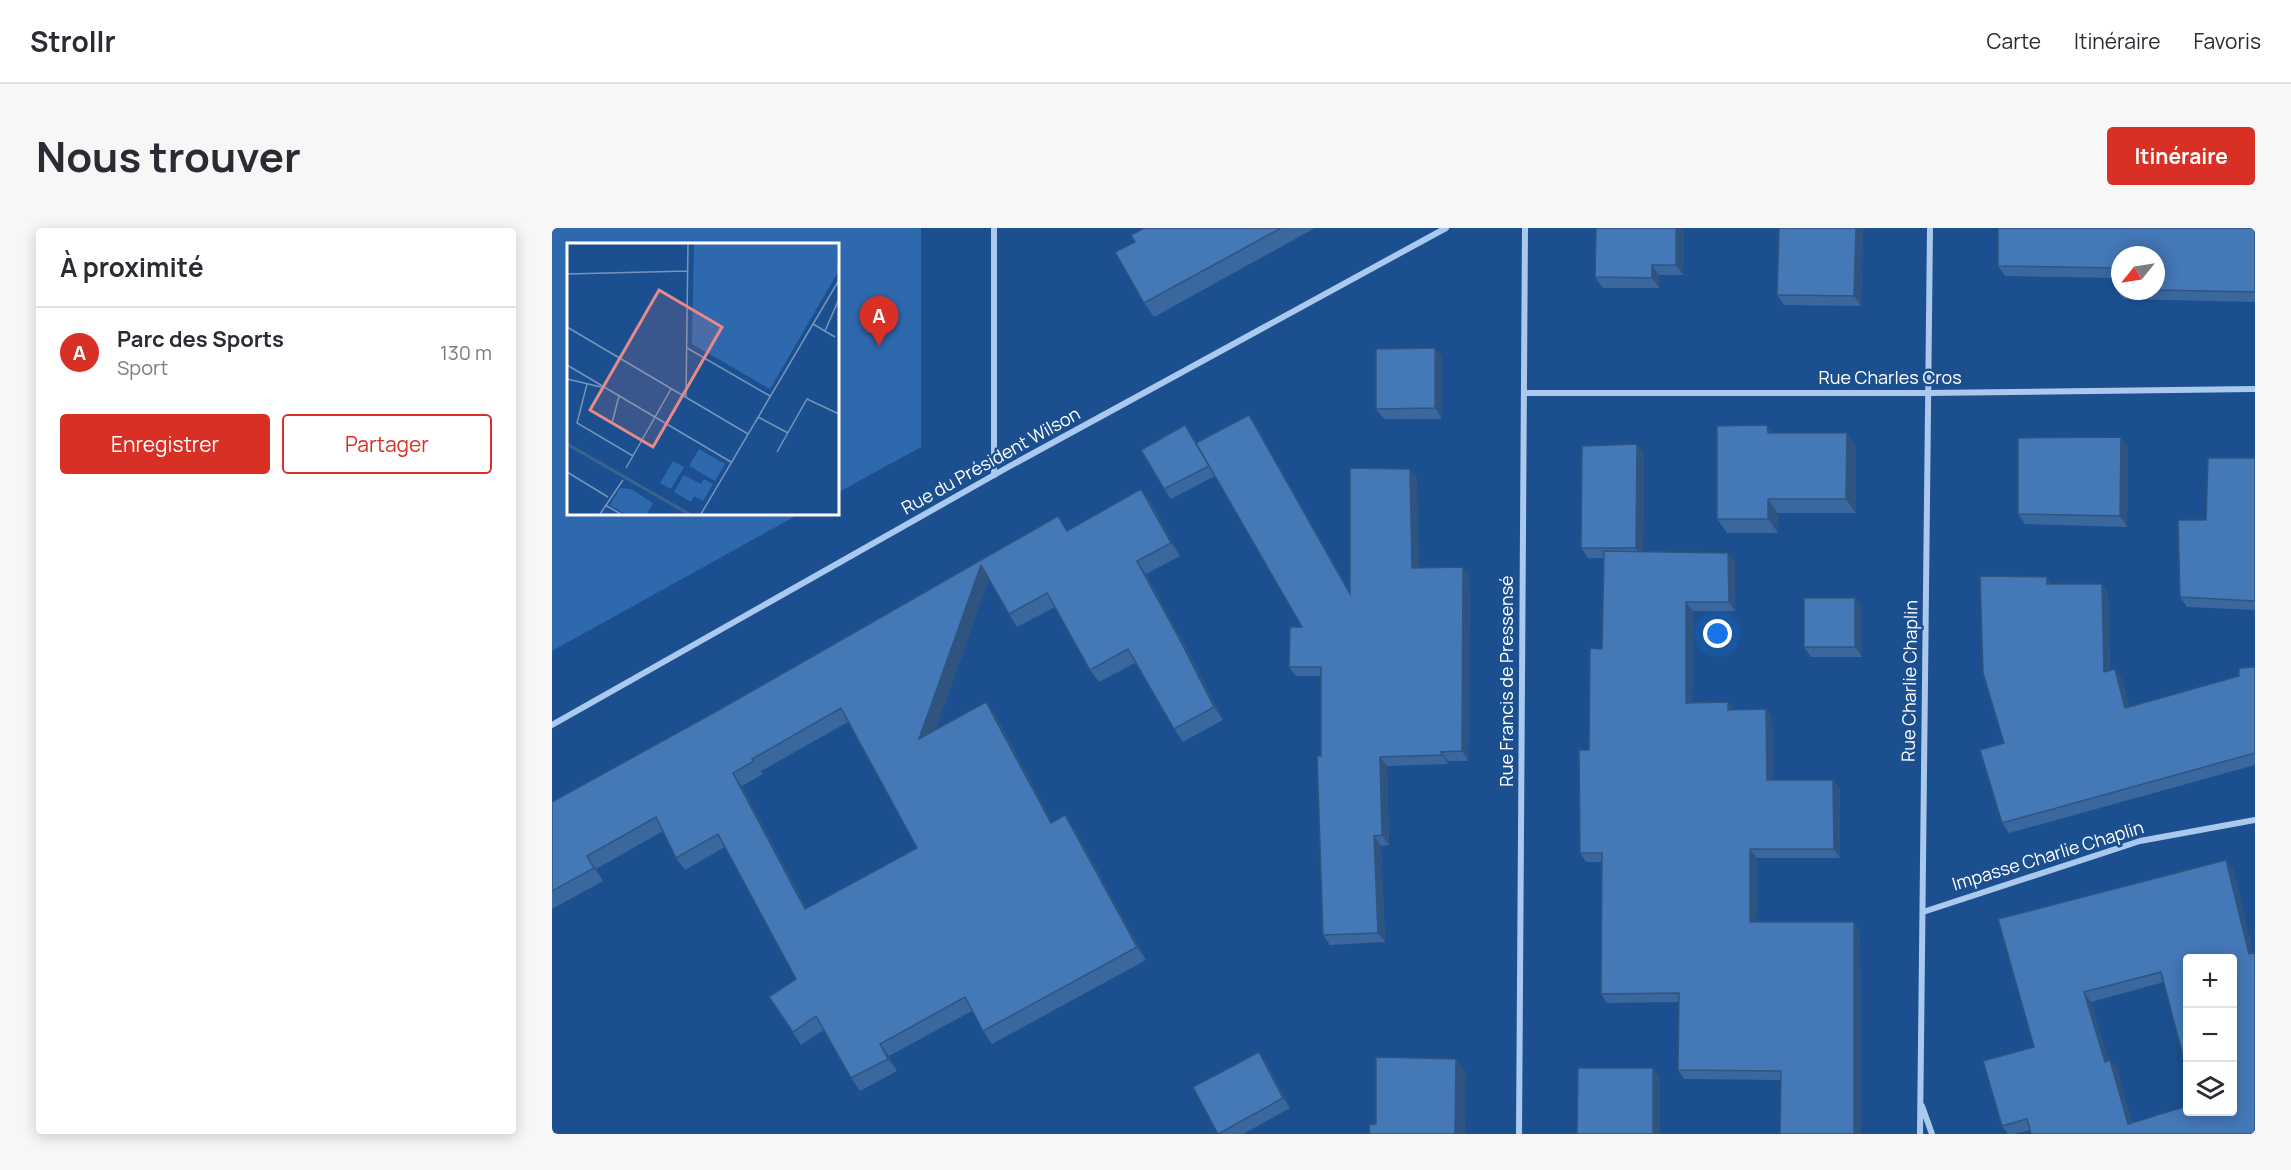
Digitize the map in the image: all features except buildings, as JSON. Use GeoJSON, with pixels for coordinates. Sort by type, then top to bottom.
{"type":"FeatureCollection","features":[{"type":"Feature","properties":{"kind":"street"},"geometry":{"type":"LineString","coordinates":[[994,228],[994,475]]}},
{"type":"Feature","properties":{"kind":"street","name":"Rue du Président Wilson"},"geometry":{"type":"LineString","coordinates":[[552,724],[994,475],[1446,228]]}},
{"type":"Feature","properties":{"kind":"street","name":"Rue Francis de Pressensé"},"geometry":{"type":"LineString","coordinates":[[1519,1134],[1525,228]]}},
{"type":"Feature","properties":{"kind":"street","name":"Rue Charlie Chaplin"},"geometry":{"type":"LineString","coordinates":[[1920,1134],[1930,228]]}},
{"type":"Feature","properties":{"kind":"street","name":"Rue Charles Cros"},"geometry":{"type":"LineString","coordinates":[[1524,393],[1928,393],[2255,389]]}},
{"type":"Feature","properties":{"kind":"street","name":"Impasse Charlie Chaplin"},"geometry":{"type":"LineString","coordinates":[[1923,912],[2140,841],[2255,820]]}},
{"type":"Feature","properties":{"kind":"street"},"geometry":{"type":"LineString","coordinates":[[1920,1100],[1932,1134]]}},
{"type":"Feature","properties":{"kind":"shaded area"},"geometry":{"type":"Polygon","coordinates":[[[552,228],[921,228],[921,447],[838,492],[838,243],[567,243],[567,514],[799,514],[552,651],[552,228]]]}},
{"type":"Feature","properties":{"kind":"place","name":"Parc des Sports"},"geometry":{"type":"Point","coordinates":[879,346]}}]}
